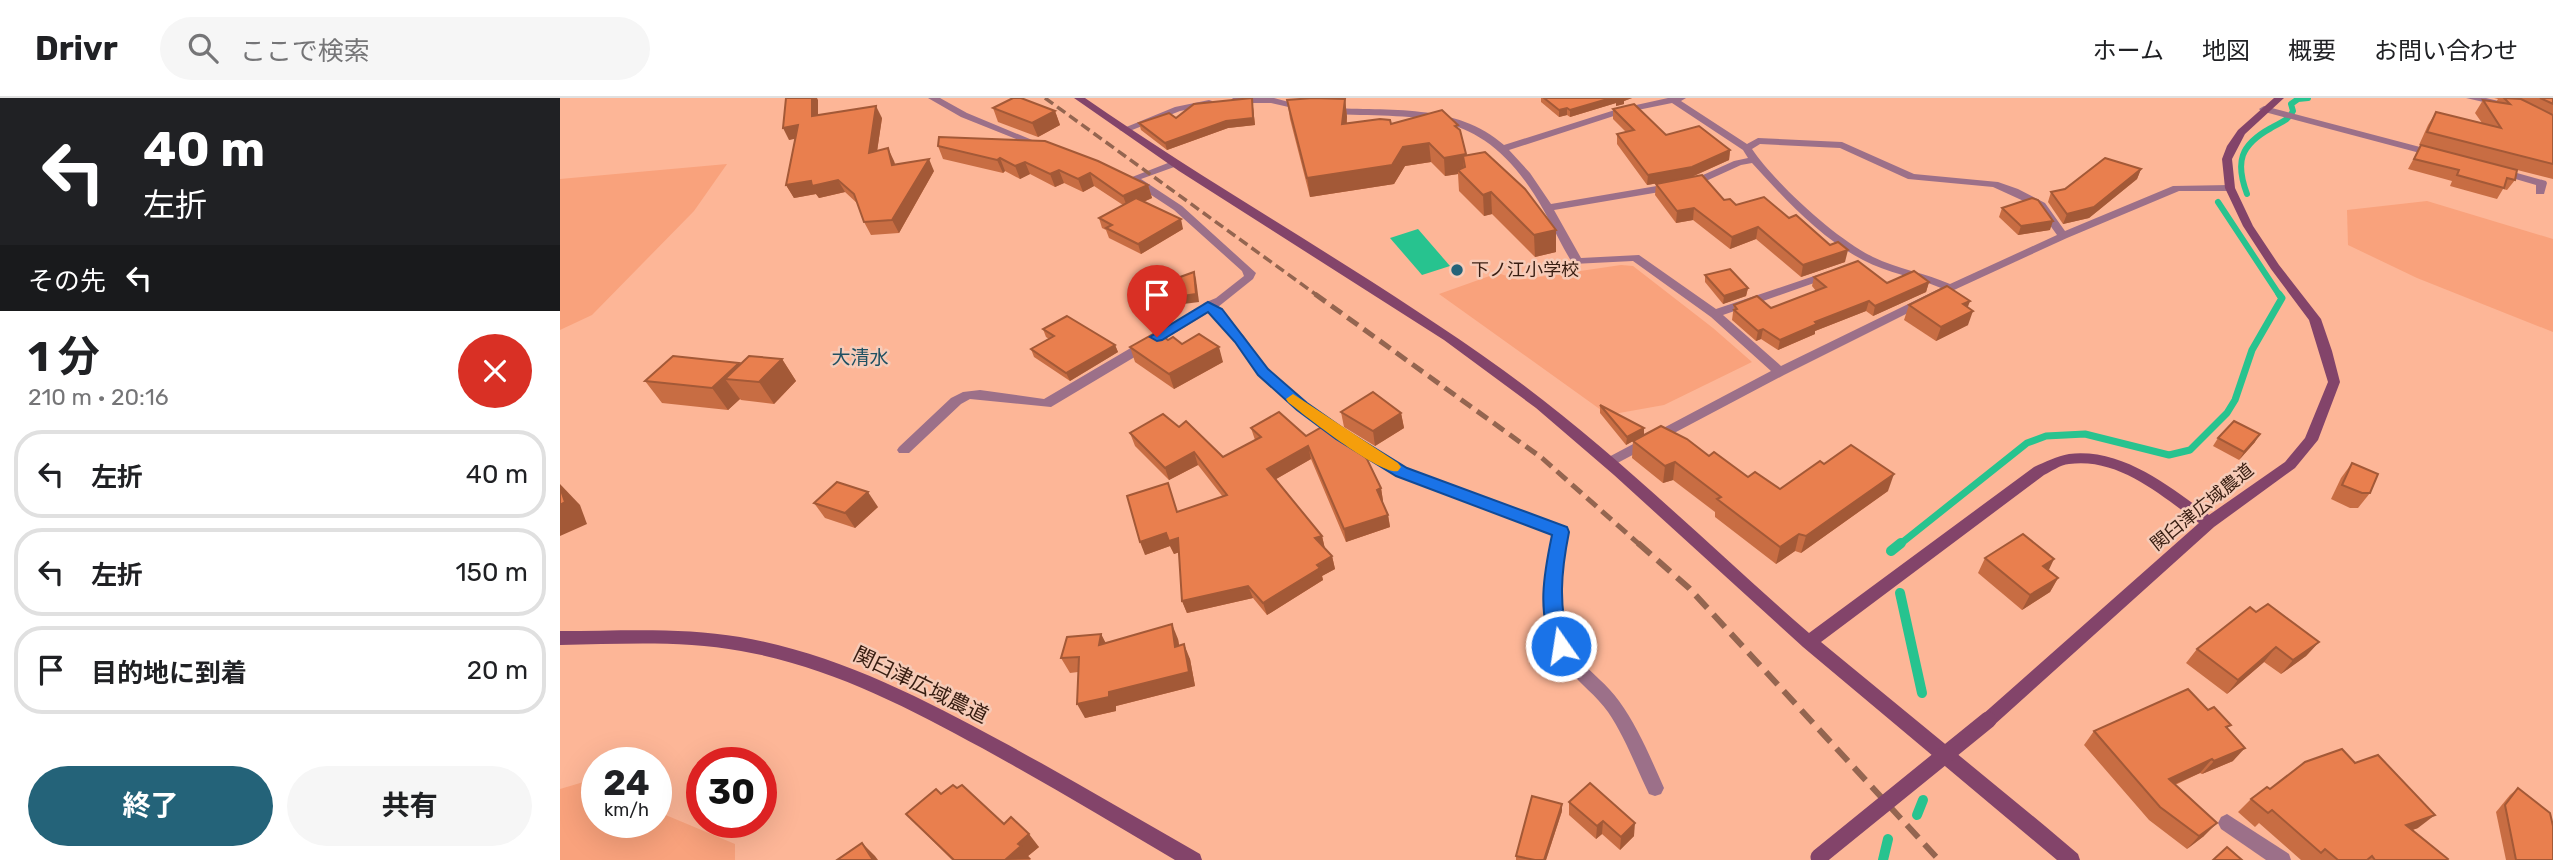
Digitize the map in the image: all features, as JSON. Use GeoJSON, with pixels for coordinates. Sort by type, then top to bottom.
{"type":"FeatureCollection","features":[{"type":"Feature","properties":{"kind":"street"},"geometry":{"type":"LineString","coordinates":[[933,98],[964,115],[1059,152]]}},
{"type":"Feature","properties":{"kind":"street"},"geometry":{"type":"LineString","coordinates":[[1079,98],[1173,164],[1373,287],[1503,376],[1608,463],[1809,642],[2071,860]]}},
{"type":"Feature","properties":{"kind":"street","name":"関臼津広域農道"},"geometry":{"type":"LineString","coordinates":[[1817,858],[1988,720],[2209,523],[2290,465],[2311,440],[2334,382],[2315,319],[2274,267],[2248,226],[2230,188],[2227,159],[2241,132],[2279,98]]}},
{"type":"Feature","properties":{"kind":"street"},"geometry":{"type":"LineString","coordinates":[[2471,98],[2517,107],[2526,113]]}},
{"type":"Feature","properties":{"kind":"street"},"geometry":{"type":"LineString","coordinates":[[1124,130],[1206,101],[1265,99],[1324,110],[1446,118],[1474,129],[1504,148],[1548,208],[1577,262],[1635,257],[1715,314],[1780,372]]}},
{"type":"Feature","properties":{"kind":"street"},"geometry":{"type":"LineString","coordinates":[[1504,148],[1621,111],[1677,99],[1747,149],[1752,160],[1830,230],[1866,258],[1927,277],[1950,288]]}},
{"type":"Feature","properties":{"kind":"street"},"geometry":{"type":"LineString","coordinates":[[2264,109],[2447,158]]}},
{"type":"Feature","properties":{"kind":"street"},"geometry":{"type":"LineString","coordinates":[[1747,149],[1758,141],[1770,144],[1842,145],[1912,177],[1994,184],[2041,205],[2063,236]]}},
{"type":"Feature","properties":{"kind":"street"},"geometry":{"type":"LineString","coordinates":[[1548,208],[1695,183],[1738,163],[1752,160]]}},
{"type":"Feature","properties":{"kind":"street"},"geometry":{"type":"LineString","coordinates":[[1132,179],[1173,164]]}},
{"type":"Feature","properties":{"kind":"street"},"geometry":{"type":"LineString","coordinates":[[2488,168],[2542,183],[2540,192]]}},
{"type":"Feature","properties":{"kind":"street"},"geometry":{"type":"LineString","coordinates":[[904,450],[956,401],[968,395],[980,394],[1046,404],[1231,292],[1251,273],[1162,195],[1120,175]]}},
{"type":"Feature","properties":{"kind":"street"},"geometry":{"type":"LineString","coordinates":[[1608,463],[1780,372],[2063,236],[2177,188],[2230,188]]}},
{"type":"Feature","properties":{"kind":"street"},"geometry":{"type":"LineString","coordinates":[[1852,266],[1866,258]]}},
{"type":"Feature","properties":{"kind":"street"},"geometry":{"type":"LineString","coordinates":[[1715,314],[1839,271]]}},
{"type":"Feature","properties":{"kind":"street"},"geometry":{"type":"LineString","coordinates":[[1208,306],[1217,312],[1240,339],[1263,372],[1341,435],[1402,472],[1561,532],[1552,593],[1555,625],[1561,646],[1615,709],[1655,788]]}},
{"type":"Feature","properties":{"kind":"street"},"geometry":{"type":"LineString","coordinates":[[1809,642],[2039,471],[2067,459],[2097,460],[2134,471],[2209,523]]}},
{"type":"Feature","properties":{"kind":"street","name":"関臼津広域農道"},"geometry":{"type":"LineString","coordinates":[[560,638],[672,638],[740,644],[815,661],[863,677],[1051,777],[1193,860]]}},
{"type":"Feature","properties":{"kind":"street"},"geometry":{"type":"LineString","coordinates":[[2227,822],[2282,860]]}},
{"type":"Feature","properties":{"kind":"shaded area"},"geometry":{"type":"Polygon","coordinates":[[[727,164],[694,211],[592,315],[560,330],[560,179],[727,164]]]}},
{"type":"Feature","properties":{"kind":"shaded area"},"geometry":{"type":"Polygon","coordinates":[[[2427,201],[2553,239],[2553,332],[2417,278],[2348,245],[2347,210],[2427,201]]]}},
{"type":"Feature","properties":{"kind":"shaded area"},"geometry":{"type":"Polygon","coordinates":[[[1418,229],[1450,266],[1422,275],[1390,238],[1418,229]]]}},
{"type":"Feature","properties":{"kind":"shaded area"},"geometry":{"type":"Polygon","coordinates":[[[1621,265],[1633,266],[1752,362],[1664,405],[1608,415],[1439,294],[1498,273],[1518,280],[1621,265]]]}},
{"type":"Feature","properties":{"kind":"shaded area"},"geometry":{"type":"Polygon","coordinates":[[[581,783],[581,838],[672,838],[672,818],[686,824],[686,838],[721,838],[735,844],[735,860],[560,860],[560,789],[581,783]]]}},
{"type":"Feature","properties":{"kind":"building"},"geometry":{"type":"Polygon","coordinates":[[[786,98],[812,98],[812,116],[876,106],[869,153],[888,148],[892,165],[929,159],[892,220],[864,222],[854,194],[838,180],[812,186],[811,181],[786,185],[798,125],[783,128],[786,98]]]}},
{"type":"Feature","properties":{"kind":"building"},"geometry":{"type":"Polygon","coordinates":[[[1013,98],[1021,98],[1055,111],[1032,123],[993,108],[1013,98]]]}},
{"type":"Feature","properties":{"kind":"building"},"geometry":{"type":"Polygon","coordinates":[[[1252,98],[1253,118],[1226,121],[1165,143],[1139,123],[1169,113],[1176,118],[1194,104],[1252,98]]]}},
{"type":"Feature","properties":{"kind":"building"},"geometry":{"type":"Polygon","coordinates":[[[1544,98],[1611,98],[1570,110],[1559,110],[1544,98]]]}},
{"type":"Feature","properties":{"kind":"building"},"geometry":{"type":"Polygon","coordinates":[[[2504,98],[2521,99],[2553,115],[2553,164],[2427,132],[2436,112],[2501,128],[2483,100],[2510,104],[2504,98]]]}},
{"type":"Feature","properties":{"kind":"building"},"geometry":{"type":"Polygon","coordinates":[[[2540,98],[2553,98],[2553,104],[2551,103],[2540,98]]]}},
{"type":"Feature","properties":{"kind":"building"},"geometry":{"type":"Polygon","coordinates":[[[1345,99],[1342,124],[1380,119],[1390,120],[1391,124],[1442,110],[1458,125],[1455,126],[1460,130],[1466,154],[1444,158],[1429,143],[1403,147],[1392,165],[1307,178],[1287,100],[1345,99]]]}},
{"type":"Feature","properties":{"kind":"building"},"geometry":{"type":"Polygon","coordinates":[[[1634,104],[1666,135],[1699,126],[1730,150],[1692,167],[1648,175],[1617,134],[1634,130],[1613,109],[1634,104]]]}},
{"type":"Feature","properties":{"kind":"building"},"geometry":{"type":"Polygon","coordinates":[[[939,137],[1045,141],[1098,161],[1148,185],[1123,196],[1090,173],[1078,179],[1059,170],[1050,174],[1025,162],[1015,166],[1000,158],[997,160],[938,146],[939,137]]]}},
{"type":"Feature","properties":{"kind":"building"},"geometry":{"type":"Polygon","coordinates":[[[2421,145],[2517,170],[2515,180],[2507,178],[2504,188],[2457,175],[2459,170],[2414,159],[2421,145]]]}},
{"type":"Feature","properties":{"kind":"building"},"geometry":{"type":"Polygon","coordinates":[[[1485,152],[1525,189],[1556,230],[1534,235],[1491,192],[1483,195],[1458,170],[1465,167],[1463,156],[1485,152]]]}},
{"type":"Feature","properties":{"kind":"building"},"geometry":{"type":"Polygon","coordinates":[[[2105,158],[2141,169],[2094,207],[2067,214],[2051,192],[2065,189],[2105,158]]]}},
{"type":"Feature","properties":{"kind":"building"},"geometry":{"type":"Polygon","coordinates":[[[1702,175],[1724,200],[1730,199],[1736,205],[1764,197],[1789,218],[1796,215],[1830,245],[1838,242],[1848,250],[1803,265],[1758,227],[1732,237],[1694,208],[1677,211],[1656,184],[1702,175]]]}},
{"type":"Feature","properties":{"kind":"building"},"geometry":{"type":"Polygon","coordinates":[[[1136,198],[1181,219],[1138,244],[1106,228],[1112,225],[1099,218],[1136,198]]]}},
{"type":"Feature","properties":{"kind":"building"},"geometry":{"type":"Polygon","coordinates":[[[2032,198],[2038,200],[2053,221],[2021,226],[2002,208],[2032,198]]]}},
{"type":"Feature","properties":{"kind":"building"},"geometry":{"type":"Polygon","coordinates":[[[1858,261],[1887,283],[1914,271],[1929,282],[1875,306],[1869,301],[1815,322],[1817,324],[1780,340],[1763,329],[1758,331],[1734,310],[1737,309],[1734,305],[1757,296],[1771,308],[1826,287],[1814,277],[1858,261]]]}},
{"type":"Feature","properties":{"kind":"building"},"geometry":{"type":"Polygon","coordinates":[[[1730,269],[1748,288],[1724,296],[1705,275],[1730,269]]]}},
{"type":"Feature","properties":{"kind":"building"},"geometry":{"type":"Polygon","coordinates":[[[1194,272],[1196,294],[1135,303],[1133,294],[1194,272]]]}},
{"type":"Feature","properties":{"kind":"building"},"geometry":{"type":"Polygon","coordinates":[[[1947,286],[1970,301],[1963,304],[1973,311],[1941,327],[1909,305],[1947,286]]]}},
{"type":"Feature","properties":{"kind":"building"},"geometry":{"type":"Polygon","coordinates":[[[1067,316],[1115,345],[1066,373],[1031,349],[1054,336],[1043,329],[1067,316]]]}},
{"type":"Feature","properties":{"kind":"building"},"geometry":{"type":"Polygon","coordinates":[[[1157,332],[1168,340],[1173,337],[1182,344],[1199,334],[1219,347],[1169,374],[1130,347],[1157,332]]]}},
{"type":"Feature","properties":{"kind":"building"},"geometry":{"type":"Polygon","coordinates":[[[673,356],[739,363],[712,388],[645,381],[673,356]]]}},
{"type":"Feature","properties":{"kind":"building"},"geometry":{"type":"Polygon","coordinates":[[[749,356],[782,359],[759,382],[725,379],[749,356]]]}},
{"type":"Feature","properties":{"kind":"building"},"geometry":{"type":"Polygon","coordinates":[[[1373,392],[1401,413],[1373,431],[1341,412],[1373,392]]]}},
{"type":"Feature","properties":{"kind":"building"},"geometry":{"type":"Polygon","coordinates":[[[1600,405],[1644,428],[1627,437],[1600,405]]]}},
{"type":"Feature","properties":{"kind":"building"},"geometry":{"type":"Polygon","coordinates":[[[1279,412],[1306,436],[1327,424],[1358,443],[1353,446],[1367,459],[1381,488],[1377,490],[1388,515],[1344,529],[1308,446],[1267,469],[1322,536],[1315,538],[1332,556],[1317,565],[1320,568],[1263,603],[1248,586],[1182,601],[1178,538],[1169,541],[1166,533],[1140,542],[1127,496],[1168,483],[1177,512],[1227,495],[1194,452],[1165,468],[1130,433],[1163,414],[1179,427],[1186,421],[1223,457],[1261,437],[1251,428],[1279,412]]]}},
{"type":"Feature","properties":{"kind":"building"},"geometry":{"type":"Polygon","coordinates":[[[2234,421],[2260,434],[2244,452],[2218,438],[2234,421]]]}},
{"type":"Feature","properties":{"kind":"building"},"geometry":{"type":"Polygon","coordinates":[[[1661,426],[1687,439],[1709,456],[1714,452],[1748,477],[1755,472],[1780,489],[1820,461],[1824,464],[1851,445],[1894,474],[1806,536],[1799,534],[1780,547],[1717,499],[1721,497],[1675,462],[1665,466],[1633,441],[1661,426]]]}},
{"type":"Feature","properties":{"kind":"building"},"geometry":{"type":"Polygon","coordinates":[[[2352,463],[2378,474],[2370,493],[2362,493],[2342,485],[2352,463]]]}},
{"type":"Feature","properties":{"kind":"building"},"geometry":{"type":"Polygon","coordinates":[[[837,482],[868,492],[845,513],[814,503],[837,482]]]}},
{"type":"Feature","properties":{"kind":"building"},"geometry":{"type":"Polygon","coordinates":[[[560,487],[565,502],[560,505],[560,487]]]}},
{"type":"Feature","properties":{"kind":"building"},"geometry":{"type":"Polygon","coordinates":[[[2023,534],[2054,559],[2043,566],[2058,578],[2030,595],[1985,558],[2023,534]]]}},
{"type":"Feature","properties":{"kind":"building"},"geometry":{"type":"Polygon","coordinates":[[[2268,604],[2319,642],[2293,660],[2276,647],[2238,680],[2197,649],[2250,607],[2256,612],[2268,604]]]}},
{"type":"Feature","properties":{"kind":"building"},"geometry":{"type":"Polygon","coordinates":[[[1172,624],[1175,647],[1184,644],[1189,672],[1109,692],[1109,697],[1077,704],[1079,657],[1061,658],[1067,637],[1101,634],[1099,645],[1172,624]]]}},
{"type":"Feature","properties":{"kind":"building"},"geometry":{"type":"Polygon","coordinates":[[[2188,689],[2208,710],[2214,707],[2231,725],[2226,727],[2245,748],[2214,761],[2212,759],[2169,779],[2217,823],[2199,836],[2160,807],[2094,731],[2188,689]]]}},
{"type":"Feature","properties":{"kind":"building"},"geometry":{"type":"Polygon","coordinates":[[[2342,749],[2355,763],[2378,755],[2435,815],[2406,825],[2447,860],[2375,860],[2372,856],[2367,860],[2338,860],[2325,849],[2321,853],[2272,810],[2268,813],[2251,799],[2267,787],[2270,789],[2305,762],[2342,749]]]}},
{"type":"Feature","properties":{"kind":"building"},"geometry":{"type":"Polygon","coordinates":[[[1590,783],[1635,823],[1621,837],[1603,821],[1597,826],[1569,802],[1590,783]]]}},
{"type":"Feature","properties":{"kind":"building"},"geometry":{"type":"Polygon","coordinates":[[[953,785],[957,788],[962,785],[1004,824],[1011,817],[1029,834],[1018,844],[1021,846],[1005,860],[954,860],[906,814],[936,789],[941,794],[953,785]]]}},
{"type":"Feature","properties":{"kind":"building"},"geometry":{"type":"Polygon","coordinates":[[[2518,788],[2550,813],[2553,826],[2553,860],[2516,860],[2505,805],[2518,788]]]}},
{"type":"Feature","properties":{"kind":"building"},"geometry":{"type":"Polygon","coordinates":[[[1532,796],[1562,804],[1544,860],[1516,856],[1532,796]]]}},
{"type":"Feature","properties":{"kind":"building"},"geometry":{"type":"Polygon","coordinates":[[[862,843],[873,860],[837,860],[862,843]]]}},
{"type":"Feature","properties":{"kind":"building"},"geometry":{"type":"Polygon","coordinates":[[[2227,847],[2242,860],[2213,860],[2227,847]]]}},
{"type":"Feature","properties":{"kind":"waterway"},"geometry":{"type":"LineString","coordinates":[[2247,194],[2241,173],[2243,155],[2247,148],[2261,134],[2289,117],[2293,111],[2291,104],[2298,99],[2308,98]]}},
{"type":"Feature","properties":{"kind":"waterway"},"geometry":{"type":"LineString","coordinates":[[2218,202],[2280,296]]}},
{"type":"Feature","properties":{"kind":"waterway"},"geometry":{"type":"LineString","coordinates":[[1899,545],[2027,443],[2046,436],[2085,434],[2169,455],[2190,450],[2227,413],[2235,400],[2252,350],[2282,298],[2279,294]]}},
{"type":"Feature","properties":{"kind":"waterway"},"geometry":{"type":"LineString","coordinates":[[1891,551],[1901,543]]}},
{"type":"Feature","properties":{"kind":"waterway"},"geometry":{"type":"LineString","coordinates":[[1900,593],[1922,693]]}},
{"type":"Feature","properties":{"kind":"waterway"},"geometry":{"type":"LineString","coordinates":[[1917,815],[1923,800]]}},
{"type":"Feature","properties":{"kind":"waterway"},"geometry":{"type":"LineString","coordinates":[[1883,860],[1888,839]]}},
{"type":"Feature","properties":{"kind":"railway"},"geometry":{"type":"LineString","coordinates":[[1045,98],[1318,296]]}},
{"type":"Feature","properties":{"kind":"railway"},"geometry":{"type":"LineString","coordinates":[[1315,294],[1542,458],[1640,545]]}},
{"type":"Feature","properties":{"kind":"railway"},"geometry":{"type":"LineString","coordinates":[[1638,543],[1689,588],[1939,860]]}},
{"type":"Feature","properties":{"kind":"slow traffic"},"geometry":{"type":"LineString","coordinates":[[1293,399],[1341,435],[1393,467]]}},
{"type":"Feature","properties":{"kind":"place","name":"下ノ江小学校"},"geometry":{"type":"Point","coordinates":[1457,270]}},
{"type":"Feature","properties":{"kind":"district","name":"大清水"},"geometry":{"type":"Point","coordinates":[860,357]}},
{"type":"Feature","properties":{"kind":"route"},"geometry":{"type":"LineString","coordinates":[[1157,337],[1208,306],[1217,312],[1240,339],[1263,372],[1341,435],[1402,472],[1561,532],[1552,593],[1555,625],[1561,646]]}}]}
